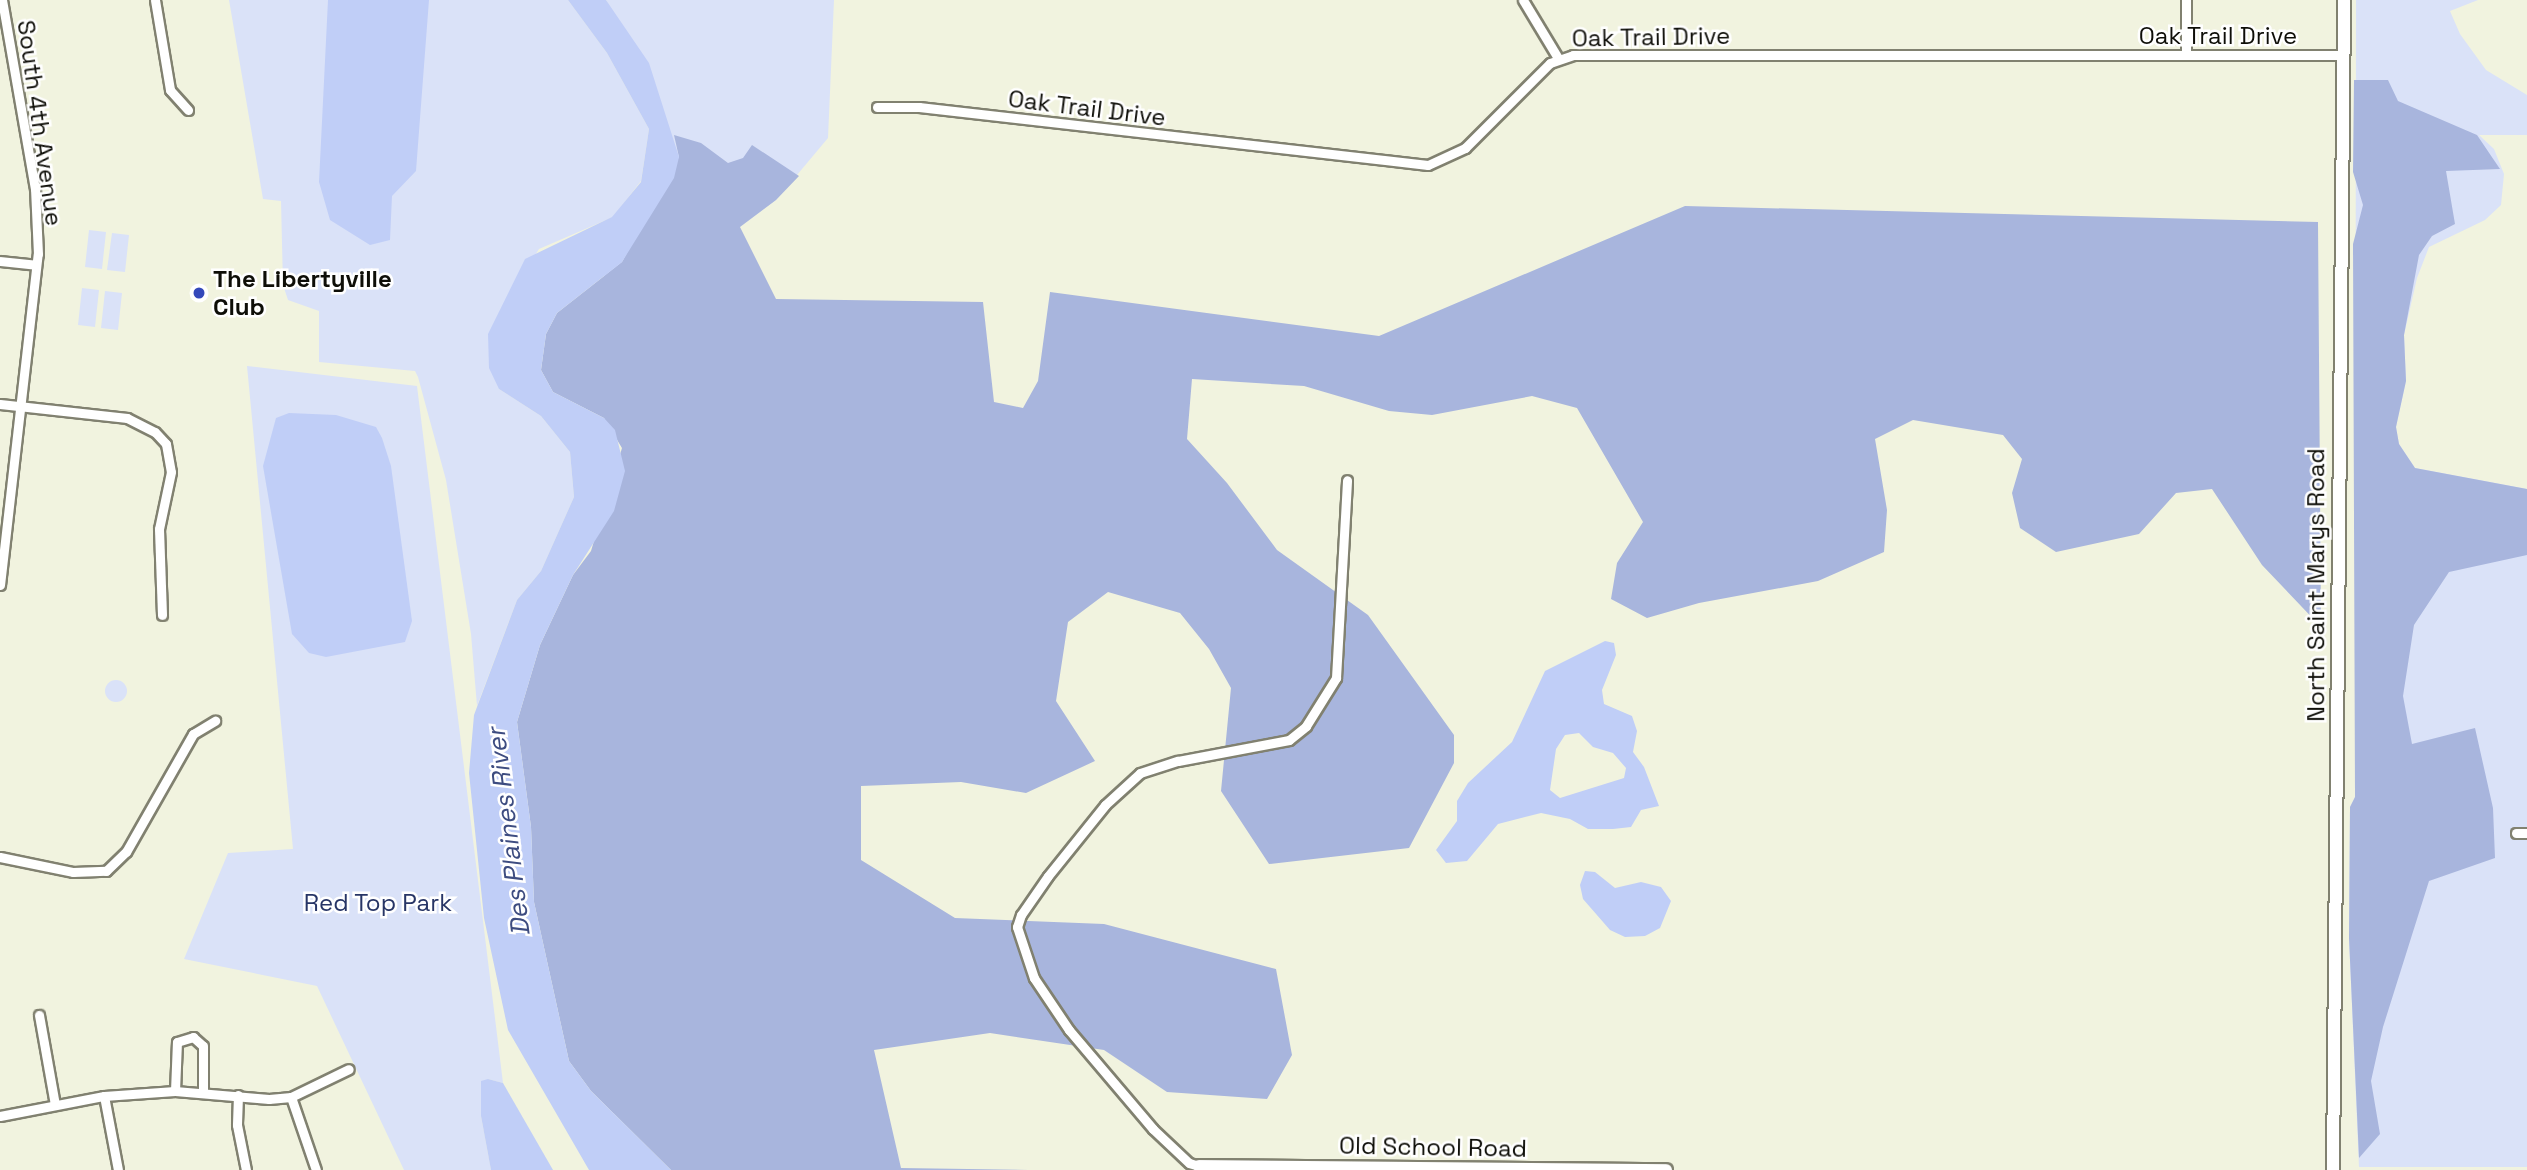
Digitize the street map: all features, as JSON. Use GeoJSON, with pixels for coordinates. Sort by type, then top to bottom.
{"type":"FeatureCollection","features":[{"type":"Feature","properties":{"kind":"main road","name":"North Saint Marys Road"},"geometry":{"type":"LineString","coordinates":[[2333,1170],[2344,0]]}},
{"type":"Feature","properties":{"kind":"main road","name":"Old School Road"},"geometry":{"type":"LineString","coordinates":[[1199,1166],[1666,1170]]}},
{"type":"Feature","properties":{"kind":"street","name":"South 4th Avenue"},"geometry":{"type":"LineString","coordinates":[[0,585],[36,265],[35,189],[2,0]]}},
{"type":"Feature","properties":{"kind":"street"},"geometry":{"type":"LineString","coordinates":[[155,0],[170,90],[188,110]]}},
{"type":"Feature","properties":{"kind":"street"},"geometry":{"type":"LineString","coordinates":[[1523,0],[1558,58]]}},
{"type":"Feature","properties":{"kind":"street"},"geometry":{"type":"LineString","coordinates":[[2186,0],[2186,55]]}},
{"type":"Feature","properties":{"kind":"street","name":"Oak Trail Drive"},"geometry":{"type":"LineString","coordinates":[[877,107],[919,107],[1427,165],[1465,148],[1558,58],[2343,55]]}},
{"type":"Feature","properties":{"kind":"street"},"geometry":{"type":"LineString","coordinates":[[0,261],[36,265]]}},
{"type":"Feature","properties":{"kind":"street"},"geometry":{"type":"LineString","coordinates":[[0,404],[127,418],[155,432],[166,444],[171,472],[159,529],[162,615]]}},
{"type":"Feature","properties":{"kind":"street"},"geometry":{"type":"LineString","coordinates":[[1199,1166],[1189,1163],[1153,1129],[1069,1030],[1034,978],[1017,928],[1048,876],[1105,805],[1140,773],[1178,761],[1289,740],[1306,726],[1336,678],[1347,480]]}},
{"type":"Feature","properties":{"kind":"street"},"geometry":{"type":"LineString","coordinates":[[0,857],[73,872],[106,872],[127,852],[192,734],[215,721]]}},
{"type":"Feature","properties":{"kind":"street"},"geometry":{"type":"LineString","coordinates":[[2516,833],[2527,833]]}},
{"type":"Feature","properties":{"kind":"street"},"geometry":{"type":"LineString","coordinates":[[39,1015],[55,1105]]}},
{"type":"Feature","properties":{"kind":"street"},"geometry":{"type":"LineString","coordinates":[[175,1091],[177,1042],[193,1037],[203,1046],[203,1090]]}},
{"type":"Feature","properties":{"kind":"street"},"geometry":{"type":"LineString","coordinates":[[0,1116],[104,1096],[175,1091],[203,1090],[238,1096],[291,1097],[348,1069]]}},
{"type":"Feature","properties":{"kind":"street"},"geometry":{"type":"LineString","coordinates":[[104,1096],[118,1170]]}},
{"type":"Feature","properties":{"kind":"street"},"geometry":{"type":"LineString","coordinates":[[238,1096],[237,1125],[246,1170]]}},
{"type":"Feature","properties":{"kind":"street"},"geometry":{"type":"LineString","coordinates":[[291,1097],[316,1170]]}},
{"type":"Feature","properties":{"kind":"green space"},"geometry":{"type":"Polygon","coordinates":[[[229,0],[568,0],[607,53],[649,129],[641,181],[613,217],[539,249],[500,310],[499,389],[541,416],[570,452],[574,497],[541,571],[517,600],[477,706],[471,634],[446,480],[418,377],[415,371],[319,362],[319,311],[288,300],[283,285],[281,201],[263,199],[229,0]]]}},
{"type":"Feature","properties":{"kind":"green space"},"geometry":{"type":"Polygon","coordinates":[[[606,0],[834,0],[828,138],[776,200],[740,226],[622,448],[604,418],[604,271],[622,262],[674,179],[618,22],[606,0]]]}},
{"type":"Feature","properties":{"kind":"green space"},"geometry":{"type":"Polygon","coordinates":[[[2356,0],[2478,0],[2450,11],[2460,34],[2486,70],[2527,95],[2527,135],[2479,135],[2494,149],[2504,174],[2501,205],[2485,220],[2429,247],[2417,278],[2404,335],[2406,381],[2396,427],[2399,444],[2415,468],[2527,489],[2527,1167],[2359,1167],[2349,938],[2350,807],[2355,797],[2356,0]]]}},
{"type":"Feature","properties":{"kind":"green space"},"geometry":{"type":"Polygon","coordinates":[[[89,230],[106,232],[102,269],[85,267],[89,230]]]}},
{"type":"Feature","properties":{"kind":"green space"},"geometry":{"type":"Polygon","coordinates":[[[112,233],[129,235],[125,272],[107,270],[112,233]]]}},
{"type":"Feature","properties":{"kind":"green space"},"geometry":{"type":"Polygon","coordinates":[[[82,288],[99,290],[95,327],[78,325],[82,288]]]}},
{"type":"Feature","properties":{"kind":"green space"},"geometry":{"type":"Polygon","coordinates":[[[105,291],[122,293],[118,330],[101,328],[105,291]]]}},
{"type":"Feature","properties":{"kind":"green space","name":"Red Top Park"},"geometry":{"type":"Polygon","coordinates":[[[247,366],[417,386],[503,1083],[488,1079],[481,1116],[491,1170],[404,1170],[317,986],[184,959],[228,853],[293,849],[247,366]]]}},
{"type":"Feature","properties":{"kind":"green space"},"geometry":{"type":"Polygon","coordinates":[[[116,680],[124,683],[127,691],[124,699],[116,702],[108,699],[105,691],[108,683],[116,680]]]}},
{"type":"Feature","properties":{"kind":"shaded area"},"geometry":{"type":"Polygon","coordinates":[[[2354,80],[2388,80],[2398,101],[2477,135],[2500,169],[2446,171],[2455,224],[2432,236],[2419,255],[2404,335],[2406,381],[2396,427],[2399,444],[2415,468],[2527,489],[2527,555],[2449,572],[2414,625],[2403,696],[2412,744],[2475,728],[2493,808],[2495,858],[2429,881],[2383,1027],[2371,1081],[2380,1134],[2359,1158],[2349,938],[2350,807],[2355,797],[2353,244],[2363,205],[2353,172],[2354,80]]]}},
{"type":"Feature","properties":{"kind":"shaded area"},"geometry":{"type":"Polygon","coordinates":[[[674,135],[701,143],[728,163],[743,158],[752,145],[799,176],[776,200],[740,227],[776,299],[983,302],[994,402],[1023,408],[1038,381],[1050,292],[1379,336],[1685,206],[2318,222],[2321,627],[2262,565],[2212,489],[2176,493],[2139,534],[2056,552],[2020,528],[2012,493],[2022,459],[2003,435],[1913,420],[1875,439],[1887,510],[1884,552],[1818,581],[1699,603],[1647,618],[1611,599],[1617,563],[1643,522],[1577,408],[1532,396],[1432,415],[1389,411],[1304,386],[1192,379],[1187,439],[1227,483],[1277,550],[1368,615],[1454,735],[1454,763],[1409,848],[1269,864],[1221,791],[1231,688],[1209,649],[1180,613],[1108,592],[1068,622],[1056,701],[1095,761],[1026,793],[961,782],[861,786],[861,860],[955,918],[1104,924],[1276,969],[1292,1055],[1267,1099],[1167,1092],[1104,1050],[990,1033],[874,1050],[901,1168],[1028,1170],[671,1170],[591,1091],[569,1061],[534,902],[531,827],[517,722],[540,645],[573,575],[591,551],[622,448],[604,418],[553,392],[541,370],[546,334],[557,313],[622,262],[679,157],[674,135]]]}},
{"type":"Feature","properties":{"kind":"water"},"geometry":{"type":"Polygon","coordinates":[[[328,0],[429,0],[416,171],[392,196],[390,240],[370,245],[330,220],[319,182],[328,0]]]}},
{"type":"Feature","properties":{"kind":"water","name":"Des Plaines River"},"geometry":{"type":"Polygon","coordinates":[[[568,0],[606,0],[649,63],[679,157],[674,178],[622,262],[557,313],[546,334],[541,370],[553,392],[604,418],[615,430],[625,471],[614,511],[573,575],[540,645],[517,722],[531,827],[534,902],[569,1061],[591,1091],[671,1170],[589,1170],[508,1030],[484,918],[469,773],[474,715],[517,600],[541,571],[574,497],[570,452],[541,416],[499,389],[489,368],[488,334],[525,259],[612,217],[641,182],[649,129],[607,53],[568,0]]]}},
{"type":"Feature","properties":{"kind":"water"},"geometry":{"type":"Polygon","coordinates":[[[289,413],[336,415],[376,427],[382,438],[391,466],[412,621],[405,642],[326,657],[309,653],[292,634],[263,466],[276,418],[289,413]]]}},
{"type":"Feature","properties":{"kind":"water"},"geometry":{"type":"Polygon","coordinates":[[[1605,641],[1614,643],[1616,655],[1602,690],[1604,704],[1632,716],[1637,731],[1633,752],[1644,767],[1659,806],[1641,810],[1631,827],[1588,829],[1570,819],[1541,813],[1498,824],[1467,861],[1446,863],[1436,850],[1457,821],[1457,801],[1468,783],[1512,742],[1545,671],[1605,641]],[[1579,733],[1565,735],[1556,749],[1550,790],[1560,798],[1624,778],[1626,768],[1613,753],[1593,747],[1579,733]]]}},
{"type":"Feature","properties":{"kind":"water"},"geometry":{"type":"Polygon","coordinates":[[[1585,871],[1595,872],[1615,888],[1641,882],[1661,887],[1671,901],[1660,928],[1645,936],[1625,937],[1610,930],[1583,899],[1580,885],[1585,871]]]}},
{"type":"Feature","properties":{"kind":"water"},"geometry":{"type":"Polygon","coordinates":[[[488,1079],[503,1083],[553,1170],[491,1170],[481,1116],[481,1081],[488,1079]]]}},
{"type":"Feature","properties":{"kind":"place","name":"The Libertyville Club"},"geometry":{"type":"Point","coordinates":[199,293]}}]}
